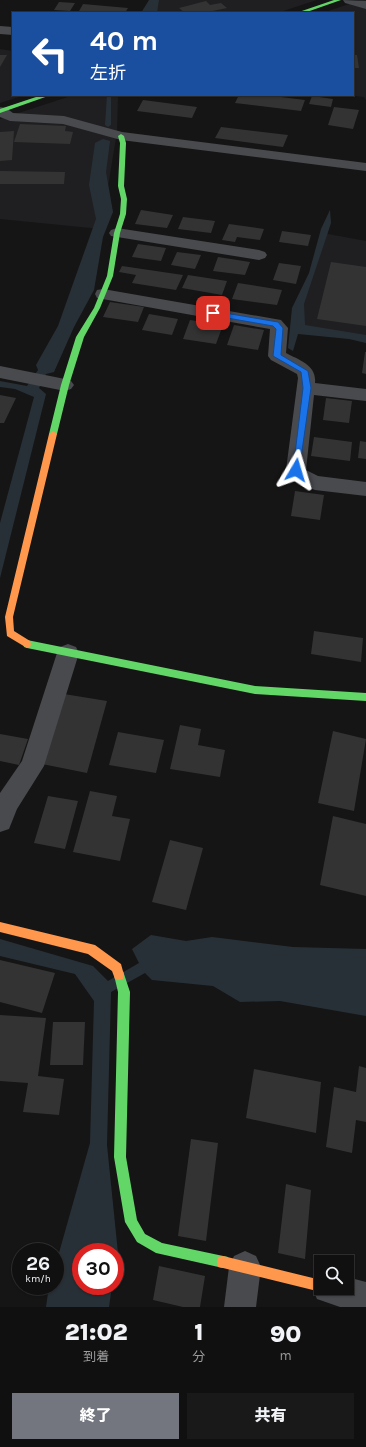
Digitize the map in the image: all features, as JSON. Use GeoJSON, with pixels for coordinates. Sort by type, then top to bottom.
{"type":"FeatureCollection","features":[{"type":"Feature","properties":{"kind":"main road"},"geometry":{"type":"LineString","coordinates":[[302,12],[339,0]]}},
{"type":"Feature","properties":{"kind":"main road"},"geometry":{"type":"LineString","coordinates":[[0,111],[45,96]]}},
{"type":"Feature","properties":{"kind":"main road"},"geometry":{"type":"LineString","coordinates":[[121,136],[123,143],[121,186],[124,199],[123,214],[117,233],[110,276],[103,294],[80,337],[65,385],[9,617],[10,633],[25,644],[255,690],[366,697]]}},
{"type":"Feature","properties":{"kind":"main road"},"geometry":{"type":"LineString","coordinates":[[0,927],[91,949],[117,968],[124,992],[120,1157],[131,1222],[141,1238],[160,1249],[244,1267],[314,1284]]}},
{"type":"Feature","properties":{"kind":"street"},"geometry":{"type":"LineString","coordinates":[[348,0],[366,5]]}},
{"type":"Feature","properties":{"kind":"street"},"geometry":{"type":"LineString","coordinates":[[0,30],[12,32]]}},
{"type":"Feature","properties":{"kind":"street"},"geometry":{"type":"LineString","coordinates":[[0,111],[10,117],[64,120],[121,136],[366,167]]}},
{"type":"Feature","properties":{"kind":"street"},"geometry":{"type":"LineString","coordinates":[[117,233],[259,255]]}},
{"type":"Feature","properties":{"kind":"street"},"geometry":{"type":"LineString","coordinates":[[103,294],[276,324],[279,328],[277,356],[305,371],[307,388],[296,470],[299,476],[315,483],[366,489]]}},
{"type":"Feature","properties":{"kind":"street"},"geometry":{"type":"LineString","coordinates":[[0,372],[65,385]]}},
{"type":"Feature","properties":{"kind":"street"},"geometry":{"type":"LineString","coordinates":[[307,388],[366,395]]}},
{"type":"Feature","properties":{"kind":"street"},"geometry":{"type":"LineString","coordinates":[[0,821],[7,803],[32,766],[68,653]]}},
{"type":"Feature","properties":{"kind":"street"},"geometry":{"type":"LineString","coordinates":[[240,1307],[244,1267]]}},
{"type":"Feature","properties":{"kind":"street"},"geometry":{"type":"LineString","coordinates":[[354,1295],[366,1298]]}},
{"type":"Feature","properties":{"kind":"shaded area"},"geometry":{"type":"Polygon","coordinates":[[[149,0],[159,0],[157,12],[142,12],[149,0]]]}},
{"type":"Feature","properties":{"kind":"shaded area"},"geometry":{"type":"Polygon","coordinates":[[[154,0],[317,0],[280,12],[148,12],[154,0]]]}},
{"type":"Feature","properties":{"kind":"shaded area"},"geometry":{"type":"Polygon","coordinates":[[[361,0],[366,0],[366,100],[364,97],[354,96],[354,12],[325,12],[361,0]]]}},
{"type":"Feature","properties":{"kind":"shaded area"},"geometry":{"type":"Polygon","coordinates":[[[0,49],[12,51],[12,96],[22,96],[0,103],[0,49]]]}},
{"type":"Feature","properties":{"kind":"shaded area"},"geometry":{"type":"Polygon","coordinates":[[[71,96],[118,96],[117,132],[101,229],[0,219],[0,119],[71,96]]]}},
{"type":"Feature","properties":{"kind":"shaded area"},"geometry":{"type":"Polygon","coordinates":[[[103,139],[110,141],[106,172],[113,212],[103,237],[94,290],[74,327],[54,372],[46,374],[39,388],[46,394],[0,578],[0,523],[34,397],[15,389],[0,387],[0,381],[27,386],[38,370],[36,365],[58,326],[96,219],[89,185],[95,143],[103,139]]]}},
{"type":"Feature","properties":{"kind":"shaded area"},"geometry":{"type":"Polygon","coordinates":[[[330,210],[331,223],[304,304],[305,325],[366,335],[366,343],[349,339],[298,334],[293,351],[288,348],[292,308],[309,273],[321,229],[330,210]]]}},
{"type":"Feature","properties":{"kind":"shaded area"},"geometry":{"type":"Polygon","coordinates":[[[323,233],[366,241],[366,337],[296,325],[323,233]]]}},
{"type":"Feature","properties":{"kind":"shaded area"},"geometry":{"type":"Polygon","coordinates":[[[151,935],[186,941],[212,937],[293,947],[366,949],[366,1016],[280,1001],[240,1002],[213,986],[152,980],[145,973],[111,992],[107,1145],[117,1243],[72,1243],[72,1295],[111,1295],[109,1307],[46,1307],[48,1295],[64,1295],[64,1243],[62,1243],[90,1143],[94,1001],[75,974],[0,956],[0,939],[93,966],[108,981],[139,963],[132,949],[151,935]]]}},
{"type":"Feature","properties":{"kind":"building"},"geometry":{"type":"Polygon","coordinates":[[[206,1],[210,5],[221,3],[227,8],[208,12],[184,12],[179,8],[206,1]]]}},
{"type":"Feature","properties":{"kind":"building"},"geometry":{"type":"Polygon","coordinates":[[[59,2],[75,3],[70,11],[54,10],[59,2]]]}},
{"type":"Feature","properties":{"kind":"building"},"geometry":{"type":"Polygon","coordinates":[[[83,4],[128,8],[126,12],[79,12],[83,4]]]}},
{"type":"Feature","properties":{"kind":"building"},"geometry":{"type":"Polygon","coordinates":[[[0,55],[7,55],[0,67],[0,55]]]}},
{"type":"Feature","properties":{"kind":"building"},"geometry":{"type":"Polygon","coordinates":[[[354,55],[357,55],[359,68],[354,68],[354,55]]]}},
{"type":"Feature","properties":{"kind":"building"},"geometry":{"type":"Polygon","coordinates":[[[238,96],[273,96],[305,100],[301,111],[235,103],[238,96]]]}},
{"type":"Feature","properties":{"kind":"building"},"geometry":{"type":"Polygon","coordinates":[[[312,96],[333,99],[331,107],[309,104],[312,96]]]}},
{"type":"Feature","properties":{"kind":"building"},"geometry":{"type":"Polygon","coordinates":[[[143,100],[197,107],[192,118],[137,111],[143,100]]]}},
{"type":"Feature","properties":{"kind":"building"},"geometry":{"type":"Polygon","coordinates":[[[334,107],[359,110],[353,129],[328,125],[334,107]]]}},
{"type":"Feature","properties":{"kind":"building"},"geometry":{"type":"Polygon","coordinates":[[[20,124],[66,126],[65,131],[73,132],[70,144],[14,142],[20,124]]]}},
{"type":"Feature","properties":{"kind":"building"},"geometry":{"type":"Polygon","coordinates":[[[221,127],[288,135],[283,147],[215,138],[221,127]]]}},
{"type":"Feature","properties":{"kind":"building"},"geometry":{"type":"Polygon","coordinates":[[[14,131],[12,160],[0,161],[0,132],[14,131]]]}},
{"type":"Feature","properties":{"kind":"building"},"geometry":{"type":"Polygon","coordinates":[[[0,171],[65,172],[64,184],[0,184],[0,171]]]}},
{"type":"Feature","properties":{"kind":"building"},"geometry":{"type":"Polygon","coordinates":[[[141,210],[173,215],[167,228],[135,224],[141,210]]]}},
{"type":"Feature","properties":{"kind":"building"},"geometry":{"type":"Polygon","coordinates":[[[183,217],[215,221],[211,233],[178,229],[183,217]]]}},
{"type":"Feature","properties":{"kind":"building"},"geometry":{"type":"Polygon","coordinates":[[[229,224],[264,229],[260,240],[237,237],[235,242],[222,240],[229,224]]]}},
{"type":"Feature","properties":{"kind":"building"},"geometry":{"type":"Polygon","coordinates":[[[282,231],[311,235],[308,246],[279,242],[282,231]]]}},
{"type":"Feature","properties":{"kind":"building"},"geometry":{"type":"Polygon","coordinates":[[[138,244],[166,248],[161,261],[132,257],[138,244]]]}},
{"type":"Feature","properties":{"kind":"building"},"geometry":{"type":"Polygon","coordinates":[[[177,252],[201,255],[195,269],[171,265],[177,252]]]}},
{"type":"Feature","properties":{"kind":"building"},"geometry":{"type":"Polygon","coordinates":[[[218,257],[250,262],[245,275],[213,271],[218,257]]]}},
{"type":"Feature","properties":{"kind":"building"},"geometry":{"type":"Polygon","coordinates":[[[331,262],[366,267],[366,326],[317,319],[331,262]]]}},
{"type":"Feature","properties":{"kind":"building"},"geometry":{"type":"Polygon","coordinates":[[[279,263],[301,266],[296,284],[273,280],[279,263]]]}},
{"type":"Feature","properties":{"kind":"building"},"geometry":{"type":"Polygon","coordinates":[[[122,266],[183,275],[176,290],[132,283],[136,275],[119,272],[122,266]]]}},
{"type":"Feature","properties":{"kind":"building"},"geometry":{"type":"Polygon","coordinates":[[[188,275],[227,281],[222,295],[182,288],[188,275]]]}},
{"type":"Feature","properties":{"kind":"building"},"geometry":{"type":"Polygon","coordinates":[[[238,283],[282,290],[277,305],[232,299],[238,283]]]}},
{"type":"Feature","properties":{"kind":"building"},"geometry":{"type":"Polygon","coordinates":[[[110,302],[144,307],[138,322],[103,317],[110,302]]]}},
{"type":"Feature","properties":{"kind":"building"},"geometry":{"type":"Polygon","coordinates":[[[149,314],[178,319],[172,335],[142,330],[149,314]]]}},
{"type":"Feature","properties":{"kind":"building"},"geometry":{"type":"Polygon","coordinates":[[[190,320],[223,325],[216,344],[183,339],[190,320]]]}},
{"type":"Feature","properties":{"kind":"building"},"geometry":{"type":"Polygon","coordinates":[[[234,325],[264,330],[258,350],[227,345],[234,325]]]}},
{"type":"Feature","properties":{"kind":"building"},"geometry":{"type":"Polygon","coordinates":[[[366,352],[366,374],[362,373],[366,352]]]}},
{"type":"Feature","properties":{"kind":"building"},"geometry":{"type":"Polygon","coordinates":[[[0,395],[16,398],[4,423],[0,423],[0,395]]]}},
{"type":"Feature","properties":{"kind":"building"},"geometry":{"type":"Polygon","coordinates":[[[326,398],[352,401],[349,423],[323,420],[326,398]]]}},
{"type":"Feature","properties":{"kind":"building"},"geometry":{"type":"Polygon","coordinates":[[[314,437],[352,442],[350,461],[311,456],[314,437]]]}},
{"type":"Feature","properties":{"kind":"building"},"geometry":{"type":"Polygon","coordinates":[[[360,441],[366,442],[366,459],[358,458],[360,441]]]}},
{"type":"Feature","properties":{"kind":"building"},"geometry":{"type":"Polygon","coordinates":[[[295,491],[324,495],[320,520],[291,516],[295,491]]]}},
{"type":"Feature","properties":{"kind":"building"},"geometry":{"type":"Polygon","coordinates":[[[314,631],[363,638],[361,662],[311,654],[314,631]]]}},
{"type":"Feature","properties":{"kind":"building"},"geometry":{"type":"Polygon","coordinates":[[[64,694],[107,701],[87,773],[42,764],[64,694]]]}},
{"type":"Feature","properties":{"kind":"building"},"geometry":{"type":"Polygon","coordinates":[[[180,725],[201,729],[198,745],[225,750],[220,777],[170,769],[180,725]]]}},
{"type":"Feature","properties":{"kind":"building"},"geometry":{"type":"Polygon","coordinates":[[[333,731],[366,739],[354,811],[318,803],[333,731]]]}},
{"type":"Feature","properties":{"kind":"building"},"geometry":{"type":"Polygon","coordinates":[[[118,732],[164,740],[156,773],[109,765],[118,732]]]}},
{"type":"Feature","properties":{"kind":"building"},"geometry":{"type":"Polygon","coordinates":[[[0,734],[28,739],[19,765],[0,761],[0,734]]]}},
{"type":"Feature","properties":{"kind":"building"},"geometry":{"type":"Polygon","coordinates":[[[90,791],[117,796],[112,816],[130,819],[120,861],[73,852],[90,791]]]}},
{"type":"Feature","properties":{"kind":"building"},"geometry":{"type":"Polygon","coordinates":[[[48,796],[78,801],[65,849],[34,843],[48,796]]]}},
{"type":"Feature","properties":{"kind":"building"},"geometry":{"type":"Polygon","coordinates":[[[333,816],[366,824],[366,896],[320,885],[333,816]]]}},
{"type":"Feature","properties":{"kind":"building"},"geometry":{"type":"Polygon","coordinates":[[[170,840],[203,848],[186,910],[152,902],[170,840]]]}},
{"type":"Feature","properties":{"kind":"building"},"geometry":{"type":"Polygon","coordinates":[[[0,960],[55,973],[42,1013],[0,1002],[0,960]]]}},
{"type":"Feature","properties":{"kind":"building"},"geometry":{"type":"Polygon","coordinates":[[[0,1015],[46,1018],[38,1076],[64,1079],[59,1115],[23,1112],[28,1083],[0,1081],[0,1015]]]}},
{"type":"Feature","properties":{"kind":"building"},"geometry":{"type":"Polygon","coordinates":[[[53,1022],[85,1022],[83,1065],[50,1065],[53,1022]]]}},
{"type":"Feature","properties":{"kind":"building"},"geometry":{"type":"Polygon","coordinates":[[[359,1066],[366,1068],[366,1122],[356,1120],[352,1153],[326,1147],[334,1087],[356,1092],[359,1066]]]}},
{"type":"Feature","properties":{"kind":"building"},"geometry":{"type":"Polygon","coordinates":[[[254,1069],[321,1082],[316,1133],[246,1118],[254,1069]]]}},
{"type":"Feature","properties":{"kind":"building"},"geometry":{"type":"Polygon","coordinates":[[[191,1139],[218,1143],[206,1241],[178,1236],[191,1139]]]}},
{"type":"Feature","properties":{"kind":"building"},"geometry":{"type":"Polygon","coordinates":[[[286,1184],[311,1190],[305,1259],[278,1253],[286,1184]]]}},
{"type":"Feature","properties":{"kind":"building"},"geometry":{"type":"Polygon","coordinates":[[[159,1266],[205,1276],[200,1307],[183,1307],[153,1300],[159,1266]]]}},
{"type":"Feature","properties":{"kind":"waterway"},"geometry":{"type":"LineString","coordinates":[[108,125],[109,96]]}},
{"type":"Feature","properties":{"kind":"traffic: fast"},"geometry":{"type":"LineString","coordinates":[[302,12],[339,0]]}},
{"type":"Feature","properties":{"kind":"traffic: fast"},"geometry":{"type":"LineString","coordinates":[[0,111],[45,96]]}},
{"type":"Feature","properties":{"kind":"traffic: fast"},"geometry":{"type":"LineString","coordinates":[[53,434],[65,385],[80,337],[97,308],[110,276],[117,233],[123,214],[124,199],[121,186],[123,143],[121,136]]}},
{"type":"Feature","properties":{"kind":"traffic: fast"},"geometry":{"type":"LineString","coordinates":[[27,644],[255,690],[366,697]]}},
{"type":"Feature","properties":{"kind":"traffic: fast"},"geometry":{"type":"LineString","coordinates":[[119,975],[124,992],[120,1157],[131,1222],[141,1238],[160,1249],[223,1262]]}},
{"type":"Feature","properties":{"kind":"traffic: slow"},"geometry":{"type":"LineString","coordinates":[[27,644],[10,633],[9,617],[53,434]]}},
{"type":"Feature","properties":{"kind":"traffic: slow"},"geometry":{"type":"LineString","coordinates":[[0,927],[91,949],[117,968],[119,975]]}},
{"type":"Feature","properties":{"kind":"traffic: slow"},"geometry":{"type":"LineString","coordinates":[[223,1262],[314,1284]]}},
{"type":"Feature","properties":{"kind":"route"},"geometry":{"type":"LineString","coordinates":[[213,313],[276,324],[279,328],[277,356],[305,371],[307,388],[296,470]]}}]}
